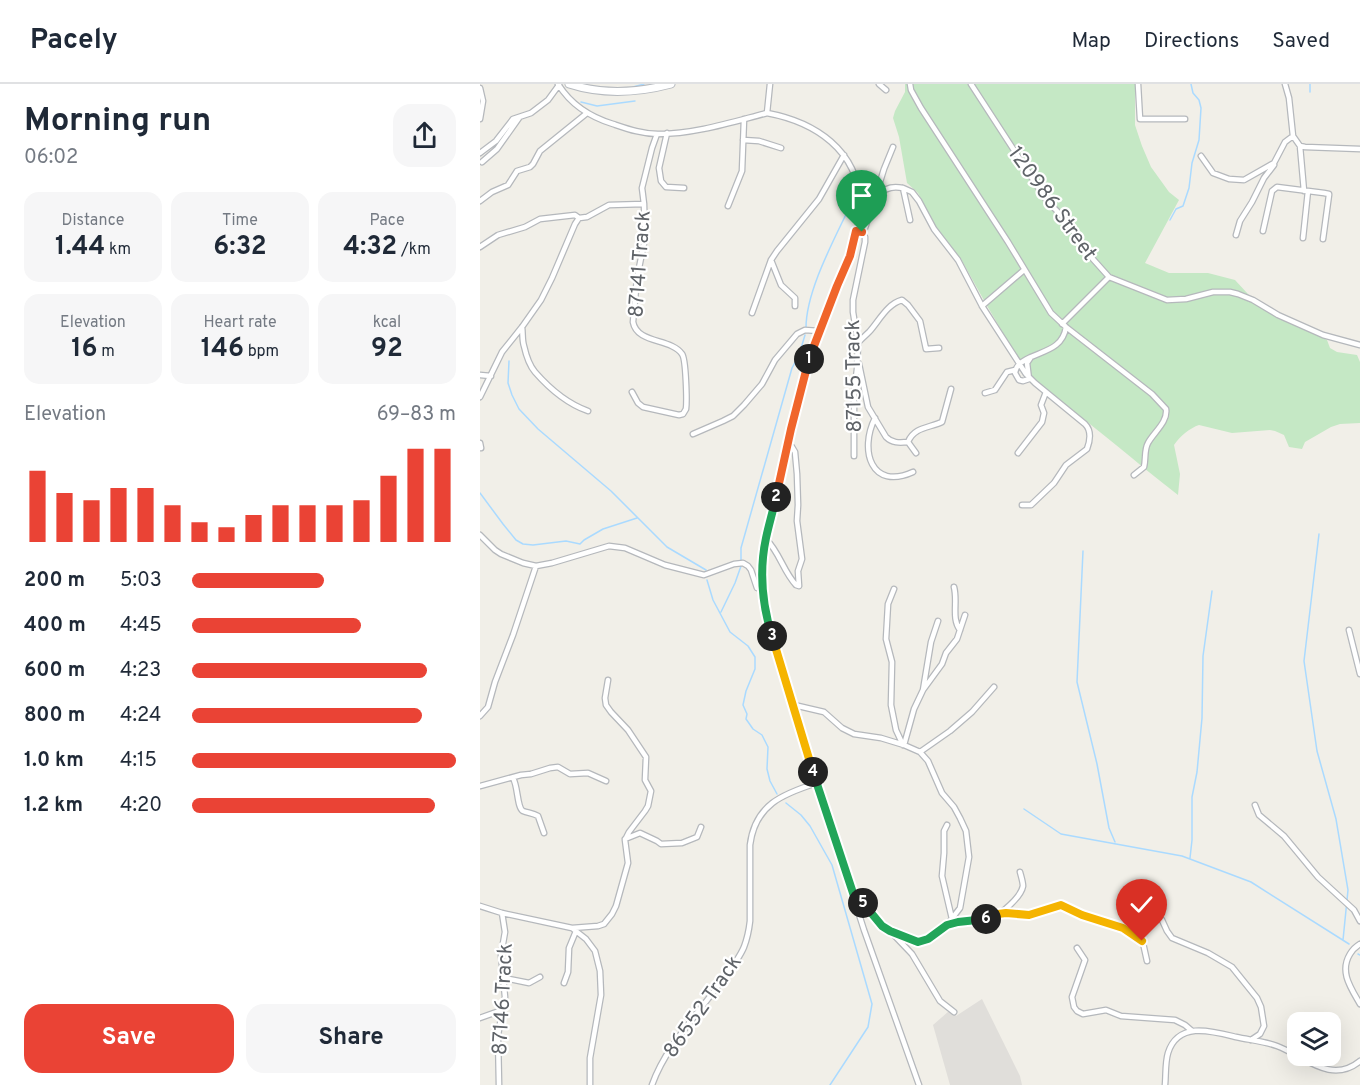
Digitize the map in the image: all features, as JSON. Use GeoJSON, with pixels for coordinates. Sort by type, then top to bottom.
{"type":"FeatureCollection","features":[{"type":"Feature","properties":{"kind":"main road"},"geometry":{"type":"LineString","coordinates":[[569,84],[593,90],[631,92],[671,84]]}},
{"type":"Feature","properties":{"kind":"street"},"geometry":{"type":"LineString","coordinates":[[767,113],[770,84]]}},
{"type":"Feature","properties":{"kind":"street"},"geometry":{"type":"LineString","coordinates":[[879,84],[886,90]]}},
{"type":"Feature","properties":{"kind":"street"},"geometry":{"type":"LineString","coordinates":[[910,84],[910,90],[1051,313],[1064,326],[1152,394],[1166,409],[1166,418],[1146,448],[1144,467],[1134,475]]}},
{"type":"Feature","properties":{"kind":"street","name":"120986 Street"},"geometry":{"type":"LineString","coordinates":[[971,84],[1047,201],[1066,220],[1109,278],[1167,300],[1186,299],[1214,292],[1238,294],[1323,335],[1360,345]]}},
{"type":"Feature","properties":{"kind":"street"},"geometry":{"type":"LineString","coordinates":[[1138,84],[1140,119],[1185,119]]}},
{"type":"Feature","properties":{"kind":"street"},"geometry":{"type":"LineString","coordinates":[[1286,84],[1293,136],[1300,146],[1306,191],[1303,238]]}},
{"type":"Feature","properties":{"kind":"street"},"geometry":{"type":"LineString","coordinates":[[480,153],[496,141],[511,121],[534,111],[548,100],[559,85],[571,102],[587,113],[638,132],[657,134],[704,129],[767,113],[793,119],[816,129],[830,140],[844,156],[854,175],[859,195],[859,231],[819,331],[803,379],[766,539],[762,588],[767,618],[817,783],[864,930],[919,1085]]}},
{"type":"Feature","properties":{"kind":"street"},"geometry":{"type":"LineString","coordinates":[[480,88],[483,101],[480,118]]}},
{"type":"Feature","properties":{"kind":"street"},"geometry":{"type":"LineString","coordinates":[[480,201],[492,192],[508,185],[517,171],[530,167],[540,151],[587,113]]}},
{"type":"Feature","properties":{"kind":"street"},"geometry":{"type":"LineString","coordinates":[[482,162],[497,149],[520,116]]}},
{"type":"Feature","properties":{"kind":"street"},"geometry":{"type":"LineString","coordinates":[[728,206],[742,171],[744,119]]}},
{"type":"Feature","properties":{"kind":"street"},"geometry":{"type":"LineString","coordinates":[[667,133],[659,168],[661,181],[666,187],[684,188]]}},
{"type":"Feature","properties":{"kind":"street","name":"87141 Track"},"geometry":{"type":"LineString","coordinates":[[632,393],[640,405],[648,409],[680,415],[686,409],[683,355],[641,334],[634,329],[633,322],[637,278],[645,238],[642,188],[657,134]]}},
{"type":"Feature","properties":{"kind":"street"},"geometry":{"type":"LineString","coordinates":[[1236,236],[1236,229],[1264,178],[1285,142],[1293,136]]}},
{"type":"Feature","properties":{"kind":"street"},"geometry":{"type":"LineString","coordinates":[[743,140],[759,141],[781,148]]}},
{"type":"Feature","properties":{"kind":"street"},"geometry":{"type":"LineString","coordinates":[[1300,146],[1360,149]]}},
{"type":"Feature","properties":{"kind":"street"},"geometry":{"type":"LineString","coordinates":[[859,231],[866,228],[893,147]]}},
{"type":"Feature","properties":{"kind":"street"},"geometry":{"type":"LineString","coordinates":[[752,313],[771,260],[781,244],[819,200],[844,156]]}},
{"type":"Feature","properties":{"kind":"street"},"geometry":{"type":"LineString","coordinates":[[1202,156],[1213,173],[1241,181],[1274,164]]}},
{"type":"Feature","properties":{"kind":"street"},"geometry":{"type":"LineString","coordinates":[[1263,231],[1272,191],[1280,187],[1329,194],[1323,239]]}},
{"type":"Feature","properties":{"kind":"street"},"geometry":{"type":"LineString","coordinates":[[875,198],[889,188],[903,188],[914,193],[934,229],[958,260],[982,306],[1029,378],[1087,426],[1090,437],[1088,447],[1066,465],[1054,483],[1031,505],[1022,505]]}},
{"type":"Feature","properties":{"kind":"street"},"geometry":{"type":"LineString","coordinates":[[903,188],[910,220]]}},
{"type":"Feature","properties":{"kind":"street"},"geometry":{"type":"LineString","coordinates":[[480,247],[503,232],[525,227],[540,219],[575,215],[579,218],[587,217],[609,205],[644,204]]}},
{"type":"Feature","properties":{"kind":"street"},"geometry":{"type":"LineString","coordinates":[[480,397],[502,352],[544,294],[579,218]]}},
{"type":"Feature","properties":{"kind":"street","name":"87155 Track"},"geometry":{"type":"LineString","coordinates":[[854,456],[854,394],[858,343],[853,300],[865,242],[865,237],[859,231]]}},
{"type":"Feature","properties":{"kind":"street"},"geometry":{"type":"LineString","coordinates":[[771,260],[781,285],[795,298],[795,306]]}},
{"type":"Feature","properties":{"kind":"street"},"geometry":{"type":"LineString","coordinates":[[982,306],[1024,270]]}},
{"type":"Feature","properties":{"kind":"street"},"geometry":{"type":"LineString","coordinates":[[1029,378],[1023,381],[1018,380],[1014,373],[1019,363],[1056,346],[1064,335],[1064,326],[1109,278]]}},
{"type":"Feature","properties":{"kind":"street"},"geometry":{"type":"LineString","coordinates":[[858,343],[891,306],[902,300],[920,321],[926,349],[939,348]]}},
{"type":"Feature","properties":{"kind":"street"},"geometry":{"type":"LineString","coordinates":[[522,327],[524,346],[535,372],[562,397],[588,411]]}},
{"type":"Feature","properties":{"kind":"street"},"geometry":{"type":"LineString","coordinates":[[693,434],[733,416],[762,384],[775,360],[797,334],[805,330],[819,331]]}},
{"type":"Feature","properties":{"kind":"street"},"geometry":{"type":"LineString","coordinates":[[858,355],[868,407],[886,437],[898,443],[908,442]]}},
{"type":"Feature","properties":{"kind":"street"},"geometry":{"type":"LineString","coordinates":[[1029,378],[1027,363],[1031,357]]}},
{"type":"Feature","properties":{"kind":"street"},"geometry":{"type":"LineString","coordinates":[[985,393],[993,391],[1007,372],[1015,370]]}},
{"type":"Feature","properties":{"kind":"street"},"geometry":{"type":"LineString","coordinates":[[480,375],[491,376]]}},
{"type":"Feature","properties":{"kind":"street"},"geometry":{"type":"LineString","coordinates":[[908,442],[917,430],[942,422],[951,389]]}},
{"type":"Feature","properties":{"kind":"street"},"geometry":{"type":"LineString","coordinates":[[1018,453],[1042,422],[1044,413],[1041,405],[1046,392]]}},
{"type":"Feature","properties":{"kind":"street"},"geometry":{"type":"LineString","coordinates":[[875,418],[868,448],[873,466],[881,474],[894,478],[913,472]]}},
{"type":"Feature","properties":{"kind":"street"},"geometry":{"type":"LineString","coordinates":[[908,442],[916,453]]}},
{"type":"Feature","properties":{"kind":"street"},"geometry":{"type":"LineString","coordinates":[[480,443],[481,448]]}},
{"type":"Feature","properties":{"kind":"street"},"geometry":{"type":"LineString","coordinates":[[766,539],[783,562],[787,575],[799,586],[798,571],[802,559],[797,521],[797,474],[795,452],[788,445]]}},
{"type":"Feature","properties":{"kind":"street"},"geometry":{"type":"LineString","coordinates":[[480,535],[501,554],[536,566],[604,547],[619,547],[665,565],[704,575],[743,563],[751,570],[757,588],[762,588]]}},
{"type":"Feature","properties":{"kind":"street"},"geometry":{"type":"LineString","coordinates":[[480,716],[488,707],[536,566]]}},
{"type":"Feature","properties":{"kind":"street"},"geometry":{"type":"LineString","coordinates":[[954,587],[956,622],[960,630]]}},
{"type":"Feature","properties":{"kind":"street"},"geometry":{"type":"LineString","coordinates":[[894,589],[888,604],[886,639],[892,662],[891,705],[897,730],[904,745]]}},
{"type":"Feature","properties":{"kind":"street"},"geometry":{"type":"LineString","coordinates":[[904,745],[914,709],[942,664],[946,653],[957,639],[965,615]]}},
{"type":"Feature","properties":{"kind":"street"},"geometry":{"type":"LineString","coordinates":[[924,690],[931,642],[938,621]]}},
{"type":"Feature","properties":{"kind":"street"},"geometry":{"type":"LineString","coordinates":[[1349,630],[1360,674]]}},
{"type":"Feature","properties":{"kind":"street"},"geometry":{"type":"LineString","coordinates":[[564,983],[568,972],[569,948],[574,930],[578,927],[604,924],[616,906],[626,872],[628,857],[625,839],[648,806],[651,791],[645,780],[646,757],[644,753],[606,705],[608,680]]}},
{"type":"Feature","properties":{"kind":"street"},"geometry":{"type":"LineString","coordinates":[[920,752],[972,712],[994,687]]}},
{"type":"Feature","properties":{"kind":"street"},"geometry":{"type":"LineString","coordinates":[[794,705],[824,712],[842,728],[854,734],[881,738],[920,752],[928,761],[940,789],[960,818],[967,836],[969,857],[960,908],[947,925],[922,941],[890,931]]}},
{"type":"Feature","properties":{"kind":"street"},"geometry":{"type":"LineString","coordinates":[[480,786],[558,767],[570,774],[588,773],[606,781]]}},
{"type":"Feature","properties":{"kind":"street"},"geometry":{"type":"LineString","coordinates":[[513,778],[520,807],[523,811],[532,812],[538,816],[544,833]]}},
{"type":"Feature","properties":{"kind":"street","name":"86552 Track"},"geometry":{"type":"LineString","coordinates":[[652,1085],[659,1068],[673,1046],[743,950],[750,921],[750,845],[757,819],[779,797],[817,783]]}},
{"type":"Feature","properties":{"kind":"street"},"geometry":{"type":"LineString","coordinates":[[1255,805],[1259,815],[1284,836],[1318,877],[1354,910],[1360,921]]}},
{"type":"Feature","properties":{"kind":"street"},"geometry":{"type":"LineString","coordinates":[[946,825],[942,876],[952,920]]}},
{"type":"Feature","properties":{"kind":"street"},"geometry":{"type":"LineString","coordinates":[[625,839],[640,833],[661,844],[682,843],[697,837],[700,827]]}},
{"type":"Feature","properties":{"kind":"street"},"geometry":{"type":"LineString","coordinates":[[947,925],[990,918],[998,914],[1011,904],[1022,889],[1023,882],[1020,872]]}},
{"type":"Feature","properties":{"kind":"street"},"geometry":{"type":"LineString","coordinates":[[854,896],[912,954],[940,1001],[954,1012]]}},
{"type":"Feature","properties":{"kind":"street"},"geometry":{"type":"LineString","coordinates":[[998,914],[1012,913],[1026,916],[1062,905],[1082,915],[1123,928],[1139,938],[1143,944],[1147,961]]}},
{"type":"Feature","properties":{"kind":"street"},"geometry":{"type":"LineString","coordinates":[[480,906],[574,930],[590,943],[595,951],[600,971],[601,995],[590,1058],[590,1085]]}},
{"type":"Feature","properties":{"kind":"street","name":"87146 Track"},"geometry":{"type":"LineString","coordinates":[[499,1085],[498,1035],[505,997],[501,955],[505,932],[502,913]]}},
{"type":"Feature","properties":{"kind":"street"},"geometry":{"type":"LineString","coordinates":[[1162,920],[1172,938],[1232,966],[1257,998],[1264,1026],[1260,1034],[1251,1040]]}},
{"type":"Feature","properties":{"kind":"street"},"geometry":{"type":"LineString","coordinates":[[1360,944],[1347,958],[1345,968],[1348,982],[1360,1004]]}},
{"type":"Feature","properties":{"kind":"street"},"geometry":{"type":"LineString","coordinates":[[1077,948],[1085,961],[1072,997],[1077,1011],[1083,1014],[1106,1010],[1121,1016],[1172,1019],[1192,1031]]}},
{"type":"Feature","properties":{"kind":"street"},"geometry":{"type":"LineString","coordinates":[[504,978],[529,982],[540,977]]}},
{"type":"Feature","properties":{"kind":"street"},"geometry":{"type":"LineString","coordinates":[[480,1018],[502,1010]]}},
{"type":"Feature","properties":{"kind":"street"},"geometry":{"type":"LineString","coordinates":[[1165,1085],[1170,1049],[1178,1038],[1192,1031],[1210,1030],[1276,1046],[1323,1070],[1344,1071],[1360,1061]]}},
{"type":"Feature","properties":{"kind":"shaded area"},"geometry":{"type":"Polygon","coordinates":[[[982,999],[1020,1076],[1022,1085],[950,1085],[933,1025],[949,1011],[956,1016],[982,999]]]}},
{"type":"Feature","properties":{"kind":"green space"},"geometry":{"type":"Polygon","coordinates":[[[905,84],[1135,84],[1135,125],[1142,146],[1151,167],[1169,192],[1179,200],[1145,263],[1169,273],[1208,273],[1235,280],[1260,307],[1327,340],[1330,348],[1337,352],[1357,355],[1360,362],[1360,423],[1331,427],[1305,442],[1302,449],[1289,447],[1284,435],[1275,431],[1232,433],[1199,425],[1185,433],[1174,445],[1180,474],[1178,495],[1026,372],[961,259],[937,229],[918,193],[907,183],[899,137],[893,118],[905,92],[905,84]]]}},
{"type":"Feature","properties":{"kind":"waterway"},"geometry":{"type":"LineString","coordinates":[[633,87],[644,84]]}},
{"type":"Feature","properties":{"kind":"waterway"},"geometry":{"type":"LineString","coordinates":[[1170,220],[1176,209],[1183,206],[1199,140],[1201,108],[1191,84]]}},
{"type":"Feature","properties":{"kind":"waterway"},"geometry":{"type":"LineString","coordinates":[[1310,84],[1310,92]]}},
{"type":"Feature","properties":{"kind":"waterway"},"geometry":{"type":"LineString","coordinates":[[581,102],[597,106],[635,101]]}},
{"type":"Feature","properties":{"kind":"waterway"},"geometry":{"type":"LineString","coordinates":[[806,328],[807,314],[816,282],[850,206]]}},
{"type":"Feature","properties":{"kind":"waterway"},"geometry":{"type":"LineString","coordinates":[[741,560],[741,548],[792,368],[805,335]]}},
{"type":"Feature","properties":{"kind":"waterway"},"geometry":{"type":"LineString","coordinates":[[509,361],[508,383],[519,409],[538,429],[611,491],[667,547],[706,570]]}},
{"type":"Feature","properties":{"kind":"waterway"},"geometry":{"type":"LineString","coordinates":[[480,493],[516,540],[523,544],[566,541],[580,544],[603,529],[637,518]]}},
{"type":"Feature","properties":{"kind":"waterway"},"geometry":{"type":"LineString","coordinates":[[1319,534],[1304,661],[1317,751],[1336,819],[1348,890],[1343,940]]}},
{"type":"Feature","properties":{"kind":"waterway"},"geometry":{"type":"LineString","coordinates":[[1083,551],[1077,682],[1097,764],[1109,828],[1115,842]]}},
{"type":"Feature","properties":{"kind":"waterway"},"geometry":{"type":"LineString","coordinates":[[721,612],[741,566]]}},
{"type":"Feature","properties":{"kind":"waterway"},"geometry":{"type":"LineString","coordinates":[[707,580],[713,600],[730,632],[748,646],[755,657],[755,669],[743,705],[747,714],[746,719],[753,729],[762,735],[768,747],[767,769],[777,794]]}},
{"type":"Feature","properties":{"kind":"waterway"},"geometry":{"type":"LineString","coordinates":[[1190,858],[1192,797],[1197,772],[1202,718],[1203,656],[1212,591]]}},
{"type":"Feature","properties":{"kind":"waterway"},"geometry":{"type":"LineString","coordinates":[[786,803],[810,826],[832,865],[872,1004],[868,1027],[830,1085]]}},
{"type":"Feature","properties":{"kind":"waterway"},"geometry":{"type":"LineString","coordinates":[[1024,809],[1061,834],[1182,856],[1251,882],[1349,944]]}},
{"type":"Feature","properties":{"kind":"route"},"geometry":{"type":"LineString","coordinates":[[862,232],[856,231],[850,256],[808,361],[766,539],[762,588],[771,633],[854,896],[861,900],[882,926],[918,942],[928,939],[947,925],[958,922],[990,918],[1006,913],[1026,916],[1056,905],[1123,928],[1142,941]]}}]}
